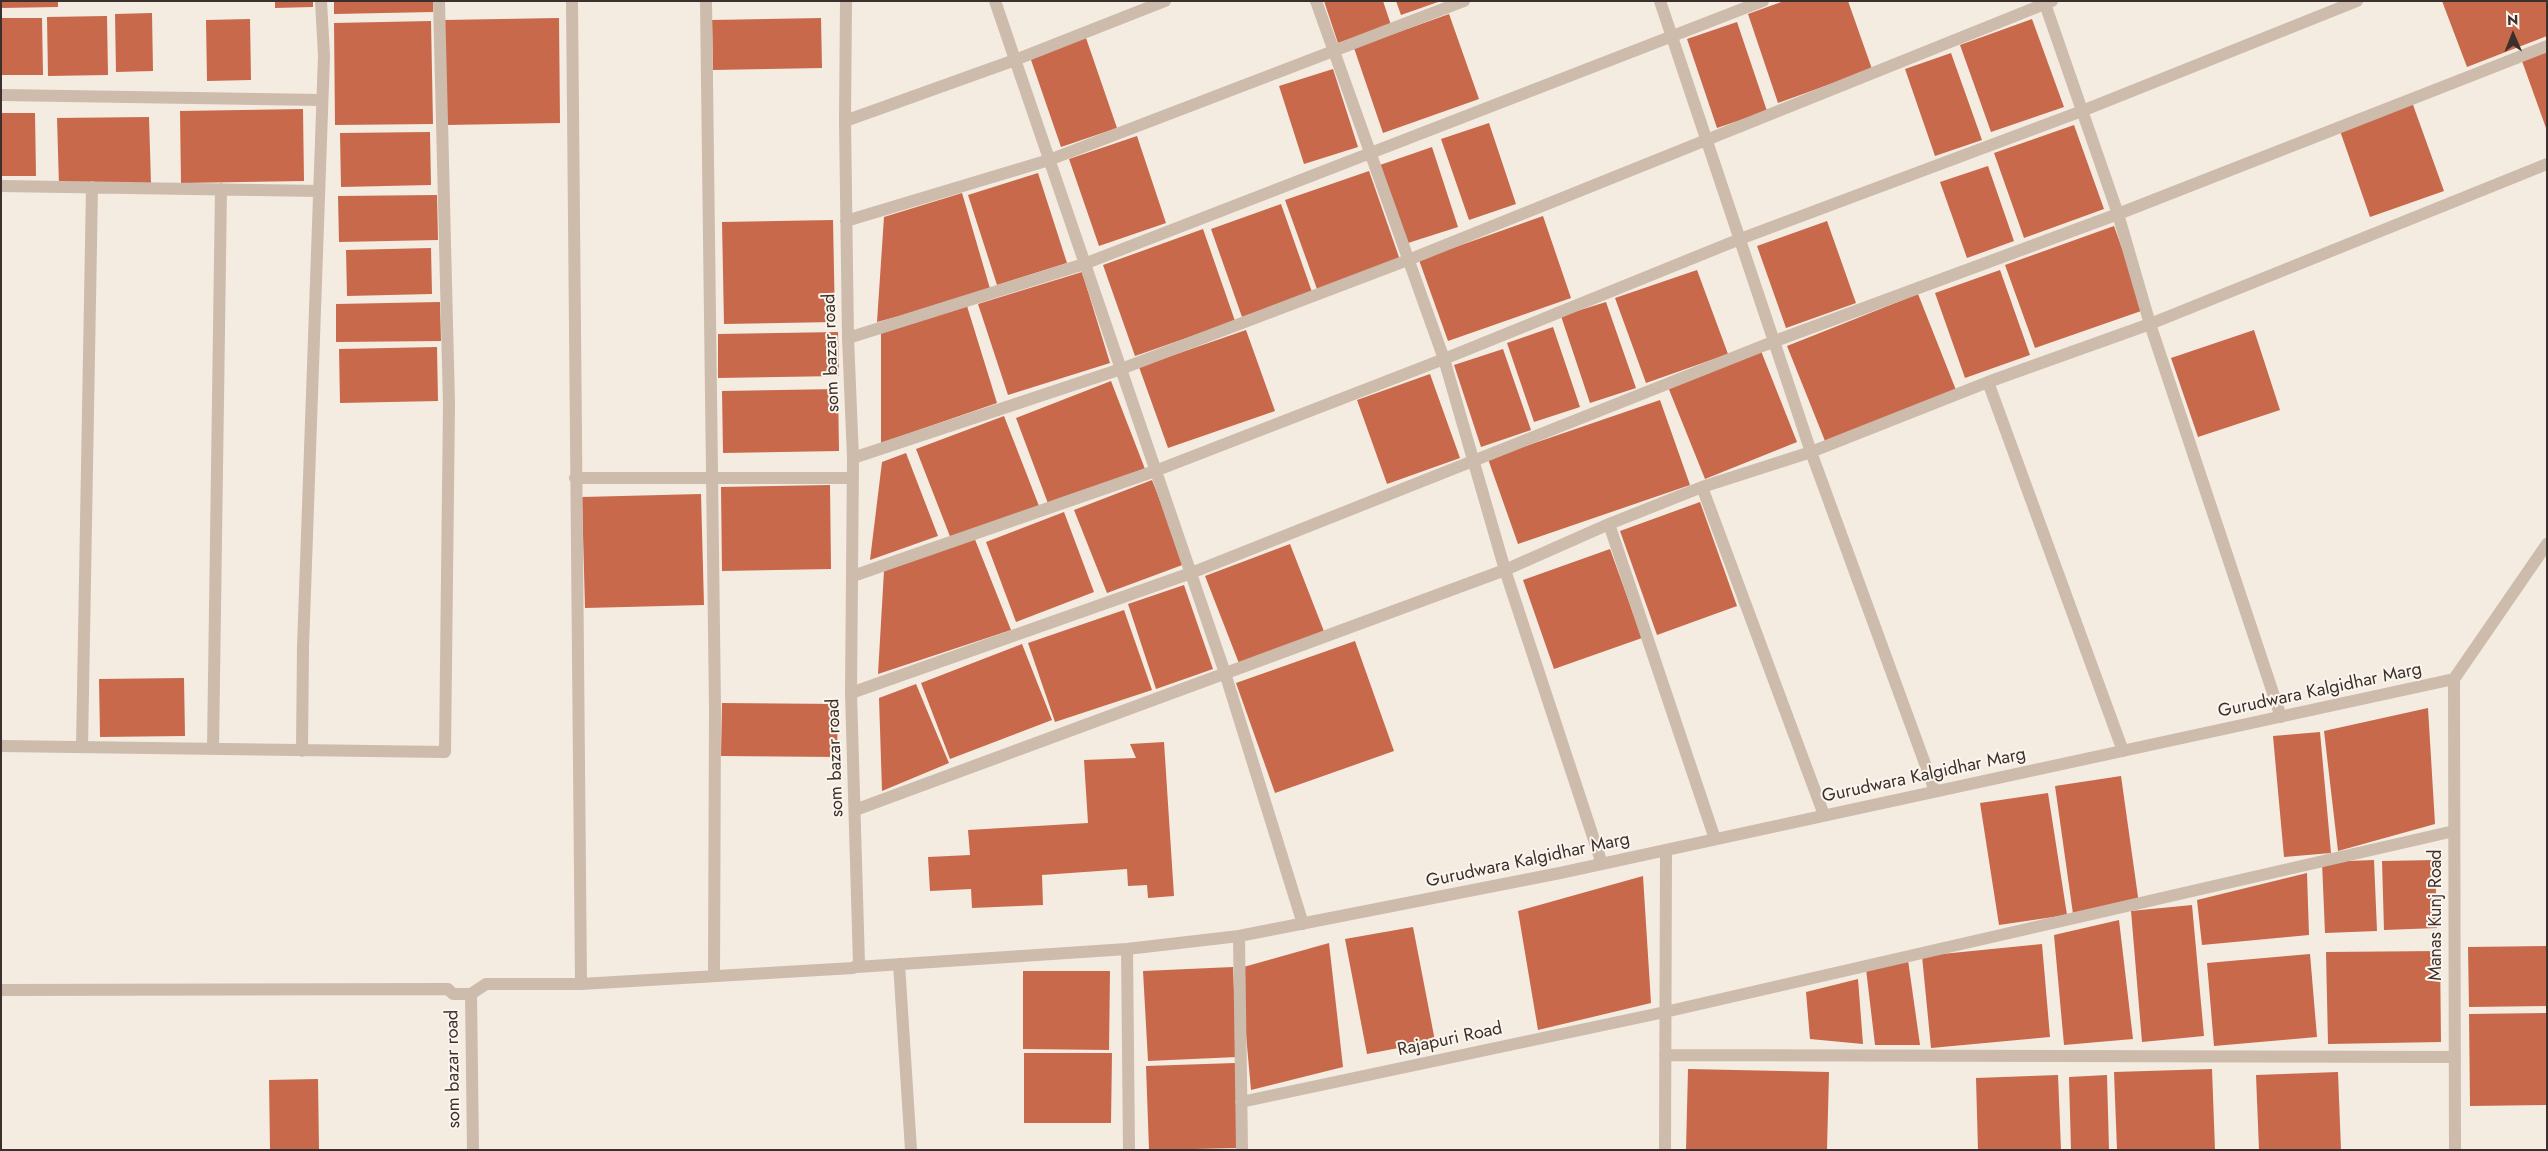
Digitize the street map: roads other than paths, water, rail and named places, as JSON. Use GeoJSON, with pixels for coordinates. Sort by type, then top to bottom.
{"type":"FeatureCollection","features":[{"type":"Feature","properties":{"kind":"street"},"geometry":{"type":"LineString","coordinates":[[302,751],[303,647],[324,56],[321,1]]}},
{"type":"Feature","properties":{"kind":"street"},"geometry":{"type":"LineString","coordinates":[[1,746],[445,752],[449,404],[439,1]]}},
{"type":"Feature","properties":{"kind":"street"},"geometry":{"type":"LineString","coordinates":[[572,1],[581,984]]}},
{"type":"Feature","properties":{"kind":"street"},"geometry":{"type":"LineString","coordinates":[[706,1],[715,709],[714,975]]}},
{"type":"Feature","properties":{"kind":"street","name":"som bazar road"},"geometry":{"type":"LineString","coordinates":[[473,1150],[471,994],[486,984],[581,984],[857,967],[859,958],[851,693],[853,458],[846,221],[846,1]]}},
{"type":"Feature","properties":{"kind":"street"},"geometry":{"type":"LineString","coordinates":[[994,1],[1225,673],[1303,924]]}},
{"type":"Feature","properties":{"kind":"street"},"geometry":{"type":"LineString","coordinates":[[845,121],[1015,60],[1166,1]]}},
{"type":"Feature","properties":{"kind":"street"},"geometry":{"type":"LineString","coordinates":[[1316,1],[1444,359],[1475,460],[1505,570],[1602,864]]}},
{"type":"Feature","properties":{"kind":"street"},"geometry":{"type":"LineString","coordinates":[[846,221],[1049,160],[1464,1]]}},
{"type":"Feature","properties":{"kind":"street"},"geometry":{"type":"LineString","coordinates":[[1660,1],[1811,452],[1934,791]]}},
{"type":"Feature","properties":{"kind":"street"},"geometry":{"type":"LineString","coordinates":[[848,338],[1084,264],[1370,152],[1672,38],[1763,1]]}},
{"type":"Feature","properties":{"kind":"street"},"geometry":{"type":"LineString","coordinates":[[853,576],[1155,471],[1444,359],[1740,239],[2082,111],[2357,1]]}},
{"type":"Feature","properties":{"kind":"street"},"geometry":{"type":"LineString","coordinates":[[853,458],[1121,369],[1408,260],[2047,2],[2118,214],[2150,324],[2281,717]]}},
{"type":"Feature","properties":{"kind":"street"},"geometry":{"type":"LineString","coordinates":[[851,693],[1191,573],[1775,341],[2118,214],[2547,46]]}},
{"type":"Feature","properties":{"kind":"street"},"geometry":{"type":"LineString","coordinates":[[1,95],[322,100]]}},
{"type":"Feature","properties":{"kind":"street"},"geometry":{"type":"LineString","coordinates":[[855,810],[1505,570],[1609,524],[1702,487],[1811,452],[1988,382],[2150,324],[2547,164]]}},
{"type":"Feature","properties":{"kind":"street"},"geometry":{"type":"LineString","coordinates":[[1,186],[319,191]]}},
{"type":"Feature","properties":{"kind":"street"},"geometry":{"type":"LineString","coordinates":[[82,747],[92,187]]}},
{"type":"Feature","properties":{"kind":"street"},"geometry":{"type":"LineString","coordinates":[[213,749],[221,189]]}},
{"type":"Feature","properties":{"kind":"street"},"geometry":{"type":"LineString","coordinates":[[1988,382],[2122,751]]}},
{"type":"Feature","properties":{"kind":"street"},"geometry":{"type":"LineString","coordinates":[[575,478],[852,478]]}},
{"type":"Feature","properties":{"kind":"street"},"geometry":{"type":"LineString","coordinates":[[1702,487],[1824,815]]}},
{"type":"Feature","properties":{"kind":"street"},"geometry":{"type":"LineString","coordinates":[[1609,524],[1715,839]]}},
{"type":"Feature","properties":{"kind":"street"},"geometry":{"type":"LineString","coordinates":[[2454,679],[2547,544]]}},
{"type":"Feature","properties":{"kind":"street","name":"Gurudwara Kalgidhar Marg"},"geometry":{"type":"LineString","coordinates":[[857,967],[1127,949],[1239,936],[1602,864],[2454,679]]}},
{"type":"Feature","properties":{"kind":"street","name":"Manas Kunj Road"},"geometry":{"type":"LineString","coordinates":[[2454,679],[2456,1150]]}},
{"type":"Feature","properties":{"kind":"street","name":"Rajapuri Road"},"geometry":{"type":"LineString","coordinates":[[1241,1102],[1665,1012],[2454,831]]}},
{"type":"Feature","properties":{"kind":"street"},"geometry":{"type":"LineString","coordinates":[[1665,1150],[1666,850]]}},
{"type":"Feature","properties":{"kind":"street"},"geometry":{"type":"LineString","coordinates":[[1239,936],[1242,1150]]}},
{"type":"Feature","properties":{"kind":"street"},"geometry":{"type":"LineString","coordinates":[[1127,949],[1129,1150]]}},
{"type":"Feature","properties":{"kind":"street"},"geometry":{"type":"LineString","coordinates":[[898,964],[912,1150]]}},
{"type":"Feature","properties":{"kind":"street"},"geometry":{"type":"LineString","coordinates":[[1,990],[448,989],[453,994],[471,994]]}},
{"type":"Feature","properties":{"kind":"street"},"geometry":{"type":"LineString","coordinates":[[1666,1055],[2455,1057]]}}]}
